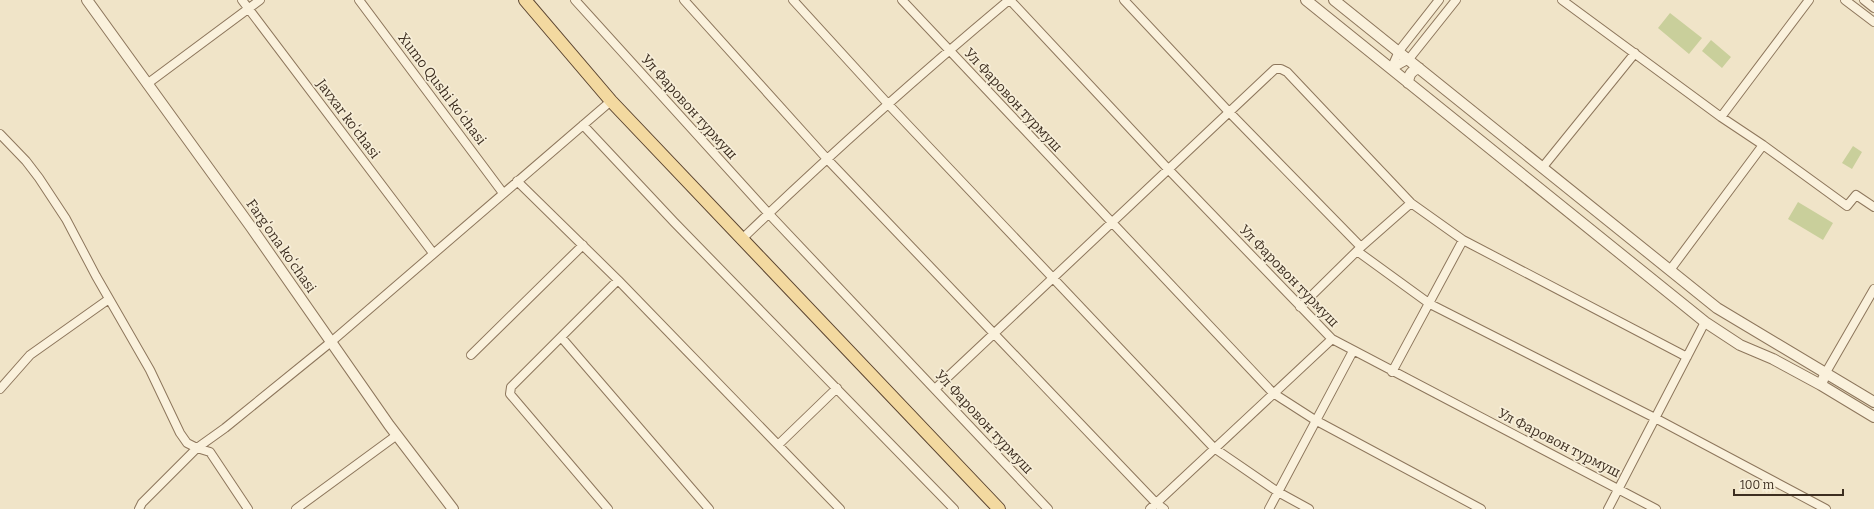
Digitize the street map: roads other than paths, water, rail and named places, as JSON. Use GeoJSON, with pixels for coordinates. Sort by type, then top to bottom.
{"type":"FeatureCollection","features":[{"type":"Feature","properties":{"kind":"main road"},"geometry":{"type":"LineString","coordinates":[[526,0],[611,101],[741,240],[999,509]]}},
{"type":"Feature","properties":{"kind":"street","name":"Fargʻona koʻchasi"},"geometry":{"type":"LineString","coordinates":[[86,0],[397,434],[453,509]]}},
{"type":"Feature","properties":{"kind":"street","name":"Javxar koʻchasi"},"geometry":{"type":"LineString","coordinates":[[242,0],[433,253]]}},
{"type":"Feature","properties":{"kind":"street"},"geometry":{"type":"LineString","coordinates":[[147,84],[260,0]]}},
{"type":"Feature","properties":{"kind":"street","name":"Xumo Qushi koʻchasi"},"geometry":{"type":"LineString","coordinates":[[360,0],[503,193]]}},
{"type":"Feature","properties":{"kind":"street","name":"Ул Фаровон турмуш"},"geometry":{"type":"LineString","coordinates":[[575,0],[769,214],[1048,509]]}},
{"type":"Feature","properties":{"kind":"street"},"geometry":{"type":"LineString","coordinates":[[684,0],[828,160],[994,334],[1153,506],[1164,509]]}},
{"type":"Feature","properties":{"kind":"street"},"geometry":{"type":"LineString","coordinates":[[793,0],[888,104],[1214,448],[1278,492],[1309,509]]}},
{"type":"Feature","properties":{"kind":"street","name":"Ул Фаровон турмуш"},"geometry":{"type":"LineString","coordinates":[[902,0],[948,51],[1273,393],[1315,420],[1481,509]]}},
{"type":"Feature","properties":{"kind":"street"},"geometry":{"type":"LineString","coordinates":[[741,240],[888,104],[948,51],[1010,0]]}},
{"type":"Feature","properties":{"kind":"street","name":"Ул Фаровон турмуш"},"geometry":{"type":"LineString","coordinates":[[1010,0],[1169,170],[1332,339],[1392,372],[1656,509]]}},
{"type":"Feature","properties":{"kind":"street"},"geometry":{"type":"LineString","coordinates":[[1124,0],[1359,249],[1430,304],[1655,418],[1826,509]]}},
{"type":"Feature","properties":{"kind":"street"},"geometry":{"type":"LineString","coordinates":[[1306,0],[1705,322],[1740,345],[1773,359],[1821,385],[1874,417]]}},
{"type":"Feature","properties":{"kind":"street"},"geometry":{"type":"LineString","coordinates":[[1334,0],[1717,308],[1874,402]]}},
{"type":"Feature","properties":{"kind":"street"},"geometry":{"type":"LineString","coordinates":[[1391,69],[1399,51],[1439,0]]}},
{"type":"Feature","properties":{"kind":"street"},"geometry":{"type":"LineString","coordinates":[[1391,69],[1409,59],[1456,0]]}},
{"type":"Feature","properties":{"kind":"street"},"geometry":{"type":"LineString","coordinates":[[1562,0],[1721,117],[1763,145],[1847,206],[1856,195],[1874,207]]}},
{"type":"Feature","properties":{"kind":"street"},"geometry":{"type":"LineString","coordinates":[[1721,117],[1809,0]]}},
{"type":"Feature","properties":{"kind":"street"},"geometry":{"type":"LineString","coordinates":[[1845,0],[1874,22]]}},
{"type":"Feature","properties":{"kind":"street"},"geometry":{"type":"LineString","coordinates":[[1864,0],[1874,8]]}},
{"type":"Feature","properties":{"kind":"street"},"geometry":{"type":"LineString","coordinates":[[1388,42],[1408,40]]}},
{"type":"Feature","properties":{"kind":"street"},"geometry":{"type":"LineString","coordinates":[[1418,47],[1417,54],[1420,68]]}},
{"type":"Feature","properties":{"kind":"street"},"geometry":{"type":"LineString","coordinates":[[1542,168],[1635,53]]}},
{"type":"Feature","properties":{"kind":"street"},"geometry":{"type":"LineString","coordinates":[[1408,83],[1409,76],[1412,71],[1420,68]]}},
{"type":"Feature","properties":{"kind":"street"},"geometry":{"type":"LineString","coordinates":[[935,390],[1275,69],[1281,69],[1287,72],[1411,203],[1463,240],[1687,357]]}},
{"type":"Feature","properties":{"kind":"street"},"geometry":{"type":"LineString","coordinates":[[139,509],[142,503],[197,448],[225,428],[331,342],[611,101]]}},
{"type":"Feature","properties":{"kind":"street"},"geometry":{"type":"LineString","coordinates":[[583,125],[674,222],[954,509]]}},
{"type":"Feature","properties":{"kind":"street"},"geometry":{"type":"LineString","coordinates":[[0,134],[26,160],[66,219],[109,299],[150,370],[180,433],[187,442],[197,448],[210,452],[248,509]]}},
{"type":"Feature","properties":{"kind":"street"},"geometry":{"type":"LineString","coordinates":[[1670,270],[1763,145]]}},
{"type":"Feature","properties":{"kind":"street"},"geometry":{"type":"LineString","coordinates":[[517,181],[618,280],[840,509]]}},
{"type":"Feature","properties":{"kind":"street"},"geometry":{"type":"LineString","coordinates":[[1300,307],[1359,249],[1411,203]]}},
{"type":"Feature","properties":{"kind":"street"},"geometry":{"type":"LineString","coordinates":[[1392,372],[1430,304],[1463,240]]}},
{"type":"Feature","properties":{"kind":"street"},"geometry":{"type":"LineString","coordinates":[[471,355],[582,245]]}},
{"type":"Feature","properties":{"kind":"street"},"geometry":{"type":"LineString","coordinates":[[608,509],[510,394],[511,387],[618,280]]}},
{"type":"Feature","properties":{"kind":"street"},"geometry":{"type":"LineString","coordinates":[[1821,385],[1825,374],[1874,289]]}},
{"type":"Feature","properties":{"kind":"street"},"geometry":{"type":"LineString","coordinates":[[0,389],[30,355],[109,299]]}},
{"type":"Feature","properties":{"kind":"street"},"geometry":{"type":"LineString","coordinates":[[1608,509],[1705,322]]}},
{"type":"Feature","properties":{"kind":"street"},"geometry":{"type":"LineString","coordinates":[[561,337],[709,509]]}},
{"type":"Feature","properties":{"kind":"street"},"geometry":{"type":"LineString","coordinates":[[1153,506],[1332,339]]}},
{"type":"Feature","properties":{"kind":"street"},"geometry":{"type":"LineString","coordinates":[[1269,509],[1353,351]]}},
{"type":"Feature","properties":{"kind":"street"},"geometry":{"type":"LineString","coordinates":[[778,445],[837,388]]}},
{"type":"Feature","properties":{"kind":"street"},"geometry":{"type":"LineString","coordinates":[[296,509],[397,434]]}}]}
